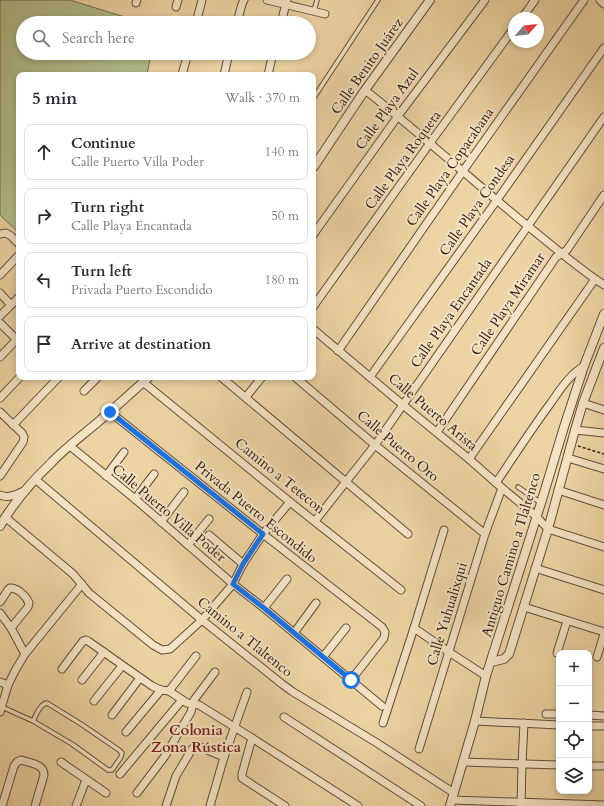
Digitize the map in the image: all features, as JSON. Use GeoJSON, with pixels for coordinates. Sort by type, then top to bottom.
{"type":"FeatureCollection","features":[{"type":"Feature","properties":{"kind":"street"},"geometry":{"type":"LineString","coordinates":[[198,16],[202,0]]}},
{"type":"Feature","properties":{"kind":"street"},"geometry":{"type":"LineString","coordinates":[[239,16],[244,0]]}},
{"type":"Feature","properties":{"kind":"street"},"geometry":{"type":"LineString","coordinates":[[267,0],[286,2],[325,14]]}},
{"type":"Feature","properties":{"kind":"street","name":"Calle Playa Azul"},"geometry":{"type":"LineString","coordinates":[[316,232],[398,116],[485,0]]}},
{"type":"Feature","properties":{"kind":"street"},"geometry":{"type":"LineString","coordinates":[[526,12],[535,0]]}},
{"type":"Feature","properties":{"kind":"street","name":"Calle Playa Copacabana"},"geometry":{"type":"LineString","coordinates":[[338,351],[584,0]]}},
{"type":"Feature","properties":{"kind":"street"},"geometry":{"type":"LineString","coordinates":[[600,0],[604,4]]}},
{"type":"Feature","properties":{"kind":"street","name":"Calle Benito Juárez"},"geometry":{"type":"LineString","coordinates":[[316,164],[365,90],[428,1]]}},
{"type":"Feature","properties":{"kind":"street"},"geometry":{"type":"LineString","coordinates":[[283,16],[286,2]]}},
{"type":"Feature","properties":{"kind":"street","name":"Calle Playa Roqueta"},"geometry":{"type":"LineString","coordinates":[[316,303],[508,36]]}},
{"type":"Feature","properties":{"kind":"street","name":"Calle Playa Condesa"},"geometry":{"type":"LineString","coordinates":[[370,377],[604,48]]}},
{"type":"Feature","properties":{"kind":"street"},"geometry":{"type":"LineString","coordinates":[[183,72],[186,60]]}},
{"type":"Feature","properties":{"kind":"street"},"geometry":{"type":"LineString","coordinates":[[225,72],[227,60]]}},
{"type":"Feature","properties":{"kind":"street"},"geometry":{"type":"LineString","coordinates":[[269,72],[272,60]]}},
{"type":"Feature","properties":{"kind":"street"},"geometry":{"type":"LineString","coordinates":[[365,90],[561,253],[604,285]]}},
{"type":"Feature","properties":{"kind":"street","name":"Calle Playa Encantada"},"geometry":{"type":"LineString","coordinates":[[315,521],[375,445],[604,117]]}},
{"type":"Feature","properties":{"kind":"street","name":"Calle Playa Miramar"},"geometry":{"type":"LineString","coordinates":[[437,432],[556,257],[567,250],[604,195]]}},
{"type":"Feature","properties":{"kind":"street"},"geometry":{"type":"LineString","coordinates":[[0,234],[6,233],[16,241]]}},
{"type":"Feature","properties":{"kind":"street"},"geometry":{"type":"LineString","coordinates":[[0,275],[16,258]]}},
{"type":"Feature","properties":{"kind":"street"},"geometry":{"type":"LineString","coordinates":[[469,459],[594,279]]}},
{"type":"Feature","properties":{"kind":"street"},"geometry":{"type":"LineString","coordinates":[[0,293],[11,305]]}},
{"type":"Feature","properties":{"kind":"street"},"geometry":{"type":"LineString","coordinates":[[0,316],[16,300]]}},
{"type":"Feature","properties":{"kind":"street","name":"Antiguo Camino a Tlaltenco"},"geometry":{"type":"LineString","coordinates":[[452,800],[486,676],[536,516],[584,366],[604,314]]}},
{"type":"Feature","properties":{"kind":"street"},"geometry":{"type":"LineString","coordinates":[[0,323],[16,337]]}},
{"type":"Feature","properties":{"kind":"street","name":"Calle Puerto Arista"},"geometry":{"type":"LineString","coordinates":[[316,332],[469,459],[536,516],[548,529]]}},
{"type":"Feature","properties":{"kind":"street"},"geometry":{"type":"LineString","coordinates":[[0,357],[16,341]]}},
{"type":"Feature","properties":{"kind":"street"},"geometry":{"type":"LineString","coordinates":[[491,662],[504,659],[509,654],[548,529],[583,403],[604,348]]}},
{"type":"Feature","properties":{"kind":"street"},"geometry":{"type":"LineString","coordinates":[[496,483],[543,413],[570,377],[584,366]]}},
{"type":"Feature","properties":{"kind":"street"},"geometry":{"type":"LineString","coordinates":[[0,398],[17,380]]}},
{"type":"Feature","properties":{"kind":"street"},"geometry":{"type":"LineString","coordinates":[[13,424],[55,380]]}},
{"type":"Feature","properties":{"kind":"street"},"geometry":{"type":"LineString","coordinates":[[84,391],[95,380]]}},
{"type":"Feature","properties":{"kind":"street"},"geometry":{"type":"LineString","coordinates":[[0,526],[5,517],[26,490],[53,461],[145,380]]}},
{"type":"Feature","properties":{"kind":"street","name":"Camino a Tetecon"},"geometry":{"type":"LineString","coordinates":[[147,380],[290,502],[401,590]]}},
{"type":"Feature","properties":{"kind":"street"},"geometry":{"type":"LineString","coordinates":[[225,380],[408,534]]}},
{"type":"Feature","properties":{"kind":"street"},"geometry":{"type":"LineString","coordinates":[[246,397],[260,380]]}},
{"type":"Feature","properties":{"kind":"street","name":"Calle Puerto Oro"},"geometry":{"type":"LineString","coordinates":[[299,380],[375,445],[485,534]]}},
{"type":"Feature","properties":{"kind":"street"},"geometry":{"type":"LineString","coordinates":[[583,403],[604,410]]}},
{"type":"Feature","properties":{"kind":"street"},"geometry":{"type":"LineString","coordinates":[[0,412],[22,433],[24,438],[23,442],[0,476]]}},
{"type":"Feature","properties":{"kind":"street","name":"Privada Puerto Escondido"},"geometry":{"type":"LineString","coordinates":[[110,412],[382,627],[385,632],[384,638],[351,680]]}},
{"type":"Feature","properties":{"kind":"street"},"geometry":{"type":"LineString","coordinates":[[575,430],[604,434]]}},
{"type":"Feature","properties":{"kind":"street","name":"Calle Puerto Villa Poder"},"geometry":{"type":"LineString","coordinates":[[70,446],[135,499],[233,584],[382,706]]}},
{"type":"Feature","properties":{"kind":"street"},"geometry":{"type":"LineString","coordinates":[[106,476],[124,452]]}},
{"type":"Feature","properties":{"kind":"street"},"geometry":{"type":"LineString","coordinates":[[568,458],[604,469]]}},
{"type":"Feature","properties":{"kind":"street"},"geometry":{"type":"LineString","coordinates":[[135,499],[154,474]]}},
{"type":"Feature","properties":{"kind":"street","name":"Camino a Tlaltenco"},"geometry":{"type":"LineString","coordinates":[[36,479],[202,620],[293,692],[377,743],[452,800]]}},
{"type":"Feature","properties":{"kind":"street","name":"Calle Yuhualixqui"},"geometry":{"type":"LineString","coordinates":[[419,749],[485,534],[502,488]]}},
{"type":"Feature","properties":{"kind":"street"},"geometry":{"type":"LineString","coordinates":[[0,495],[11,496],[26,490]]}},
{"type":"Feature","properties":{"kind":"street"},"geometry":{"type":"LineString","coordinates":[[558,490],[604,504]]}},
{"type":"Feature","properties":{"kind":"street"},"geometry":{"type":"LineString","coordinates":[[161,522],[184,492]]}},
{"type":"Feature","properties":{"kind":"street"},"geometry":{"type":"LineString","coordinates":[[5,517],[73,574],[89,593],[153,645],[162,650],[170,649],[202,620],[233,584],[243,564],[263,534],[290,502]]}},
{"type":"Feature","properties":{"kind":"street"},"geometry":{"type":"LineString","coordinates":[[188,545],[209,519]]}},
{"type":"Feature","properties":{"kind":"street"},"geometry":{"type":"LineString","coordinates":[[548,529],[604,547]]}},
{"type":"Feature","properties":{"kind":"street"},"geometry":{"type":"LineString","coordinates":[[383,723],[444,530]]}},
{"type":"Feature","properties":{"kind":"street"},"geometry":{"type":"LineString","coordinates":[[209,535],[243,564]]}},
{"type":"Feature","properties":{"kind":"street"},"geometry":{"type":"LineString","coordinates":[[536,568],[604,590]]}},
{"type":"Feature","properties":{"kind":"street"},"geometry":{"type":"LineString","coordinates":[[264,608],[287,580]]}},
{"type":"Feature","properties":{"kind":"street"},"geometry":{"type":"LineString","coordinates":[[1,710],[8,685],[16,669],[26,654],[82,584]]}},
{"type":"Feature","properties":{"kind":"street"},"geometry":{"type":"LineString","coordinates":[[0,602],[10,588],[15,588],[27,599],[29,603],[28,607],[11,628]]}},
{"type":"Feature","properties":{"kind":"street"},"geometry":{"type":"LineString","coordinates":[[294,633],[316,603]]}},
{"type":"Feature","properties":{"kind":"street"},"geometry":{"type":"LineString","coordinates":[[524,607],[604,633],[597,657]]}},
{"type":"Feature","properties":{"kind":"street"},"geometry":{"type":"LineString","coordinates":[[0,613],[11,628],[26,654]]}},
{"type":"Feature","properties":{"kind":"street"},"geometry":{"type":"LineString","coordinates":[[558,650],[567,621]]}},
{"type":"Feature","properties":{"kind":"street"},"geometry":{"type":"LineString","coordinates":[[323,657],[346,628]]}},
{"type":"Feature","properties":{"kind":"street"},"geometry":{"type":"LineString","coordinates":[[414,628],[486,676]]}},
{"type":"Feature","properties":{"kind":"street"},"geometry":{"type":"LineString","coordinates":[[62,669],[83,641],[86,640],[152,686],[161,690],[169,690],[187,703],[199,705],[358,806]]}},
{"type":"Feature","properties":{"kind":"street"},"geometry":{"type":"LineString","coordinates":[[82,680],[104,652]]}},
{"type":"Feature","properties":{"kind":"street"},"geometry":{"type":"LineString","coordinates":[[169,690],[196,656]]}},
{"type":"Feature","properties":{"kind":"street"},"geometry":{"type":"LineString","coordinates":[[94,701],[122,666]]}},
{"type":"Feature","properties":{"kind":"street"},"geometry":{"type":"LineString","coordinates":[[137,793],[165,756],[191,712],[194,700],[215,672]]}},
{"type":"Feature","properties":{"kind":"street"},"geometry":{"type":"LineString","coordinates":[[112,715],[140,678]]}},
{"type":"Feature","properties":{"kind":"street"},"geometry":{"type":"LineString","coordinates":[[0,682],[8,685]]}},
{"type":"Feature","properties":{"kind":"street"},"geometry":{"type":"LineString","coordinates":[[126,732],[161,690]]}},
{"type":"Feature","properties":{"kind":"street"},"geometry":{"type":"LineString","coordinates":[[210,806],[224,757],[247,692]]}},
{"type":"Feature","properties":{"kind":"street"},"geometry":{"type":"LineString","coordinates":[[120,774],[182,700]]}},
{"type":"Feature","properties":{"kind":"street"},"geometry":{"type":"LineString","coordinates":[[546,714],[556,714]]}},
{"type":"Feature","properties":{"kind":"street"},"geometry":{"type":"LineString","coordinates":[[592,715],[604,716]]}},
{"type":"Feature","properties":{"kind":"street"},"geometry":{"type":"LineString","coordinates":[[284,717],[421,806]]}},
{"type":"Feature","properties":{"kind":"street"},"geometry":{"type":"LineString","coordinates":[[474,721],[556,725]]}},
{"type":"Feature","properties":{"kind":"street"},"geometry":{"type":"LineString","coordinates":[[521,804],[524,724]]}},
{"type":"Feature","properties":{"kind":"street"},"geometry":{"type":"LineString","coordinates":[[592,726],[604,726]]}},
{"type":"Feature","properties":{"kind":"street"},"geometry":{"type":"LineString","coordinates":[[252,738],[242,778],[285,806]]}},
{"type":"Feature","properties":{"kind":"street"},"geometry":{"type":"LineString","coordinates":[[166,806],[176,776],[192,749],[198,746],[224,757]]}},
{"type":"Feature","properties":{"kind":"street"},"geometry":{"type":"LineString","coordinates":[[2,806],[14,766],[16,762],[21,760],[41,767],[44,771],[35,806]]}},
{"type":"Feature","properties":{"kind":"street"},"geometry":{"type":"LineString","coordinates":[[61,762],[106,793]]}},
{"type":"Feature","properties":{"kind":"street"},"geometry":{"type":"LineString","coordinates":[[463,762],[556,765]]}},
{"type":"Feature","properties":{"kind":"street"},"geometry":{"type":"LineString","coordinates":[[592,766],[604,766]]}},
{"type":"Feature","properties":{"kind":"street"},"geometry":{"type":"LineString","coordinates":[[76,806],[86,780]]}},
{"type":"Feature","properties":{"kind":"street"},"geometry":{"type":"LineString","coordinates":[[452,800],[521,804],[604,805]]}},
{"type":"Feature","properties":{"kind":"lane"},"geometry":{"type":"LineString","coordinates":[[314,11],[317,0]]}},
{"type":"Feature","properties":{"kind":"lane"},"geometry":{"type":"LineString","coordinates":[[316,94],[378,0]]}},
{"type":"Feature","properties":{"kind":"lane"},"geometry":{"type":"LineString","coordinates":[[518,487],[541,503]]}},
{"type":"Feature","properties":{"kind":"lane"},"geometry":{"type":"LineString","coordinates":[[1,710],[33,721],[72,744],[108,770],[112,770],[121,757],[122,753],[119,750],[47,703],[43,704],[33,721]]}},
{"type":"Feature","properties":{"kind":"path"},"geometry":{"type":"LineString","coordinates":[[571,443],[604,454]]}},
{"type":"Feature","properties":{"kind":"green space"},"geometry":{"type":"Polygon","coordinates":[[[0,0],[70,0],[121,16],[16,16],[16,60],[150,60],[148,72],[16,72],[16,230],[0,215],[0,0]]]}},
{"type":"Feature","properties":{"kind":"district","name":"Colonia Zona Rústica"},"geometry":{"type":"Point","coordinates":[196,738]}},
{"type":"Feature","properties":{"kind":"route"},"geometry":{"type":"LineString","coordinates":[[110,412],[263,534],[243,564],[233,584],[351,680]]}}]}
